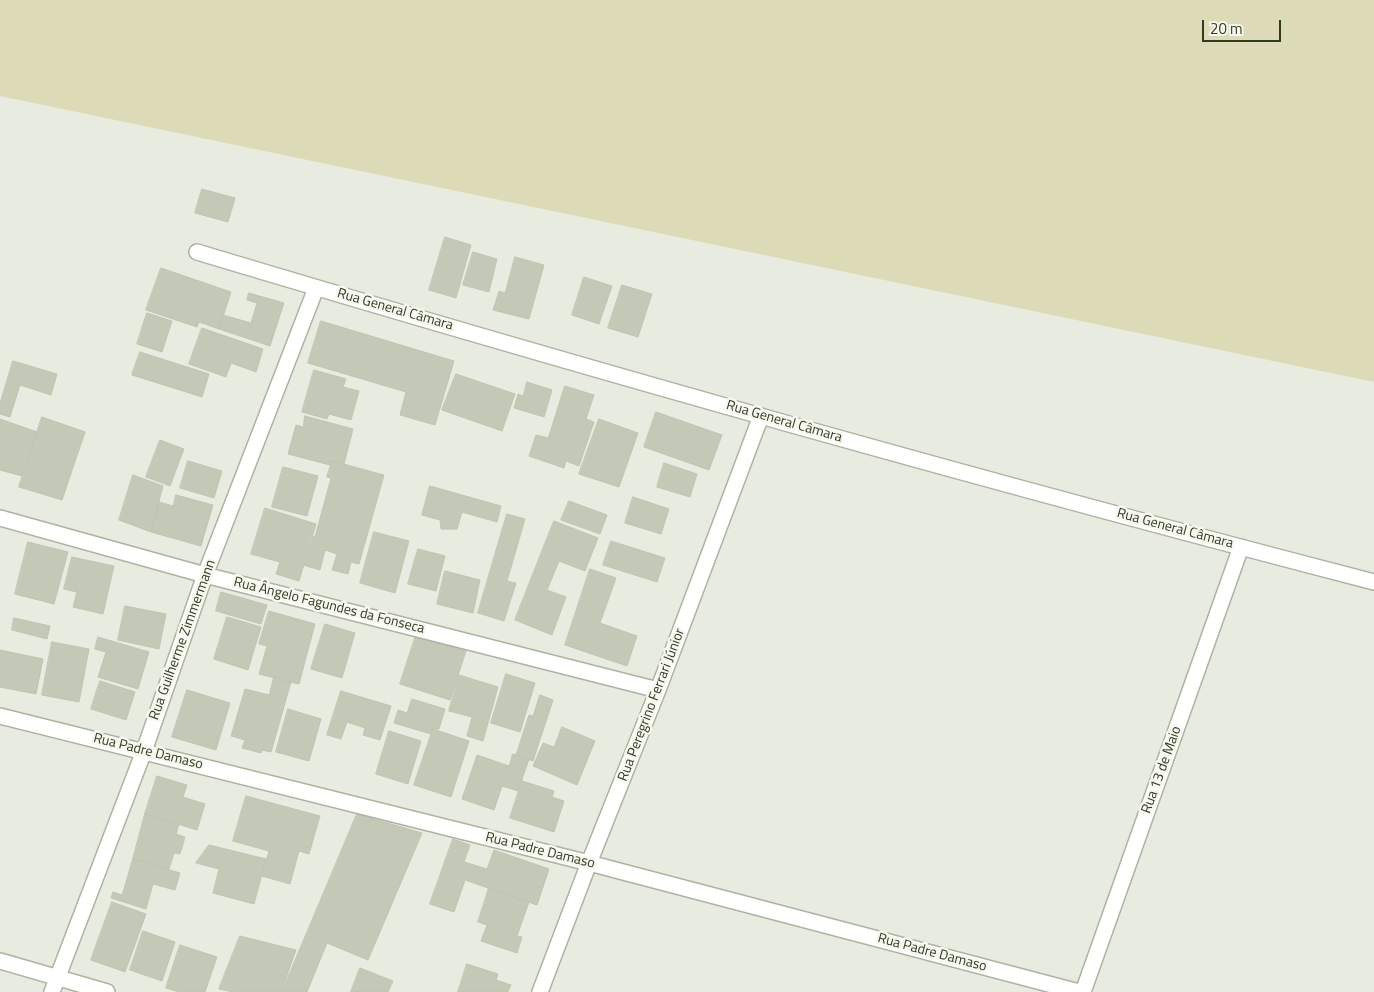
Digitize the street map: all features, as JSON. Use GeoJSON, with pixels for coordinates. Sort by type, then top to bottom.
{"type":"FeatureCollection","features":[{"type":"Feature","properties":{"kind":"street","name":"Rua General Câmara"},"geometry":{"type":"LineString","coordinates":[[197,252],[761,416],[1374,582]]}},
{"type":"Feature","properties":{"kind":"street","name":"Rua Guilherme Zimmermann"},"geometry":{"type":"LineString","coordinates":[[52,992],[144,751],[205,575],[316,288]]}},
{"type":"Feature","properties":{"kind":"street","name":"Rua Peregrino Ferrari Júnior"},"geometry":{"type":"LineString","coordinates":[[540,992],[658,690],[761,416]]}},
{"type":"Feature","properties":{"kind":"street","name":"Rua Ângelo Fagundes da Fonseca"},"geometry":{"type":"LineString","coordinates":[[0,518],[205,575],[658,690]]}},
{"type":"Feature","properties":{"kind":"street","name":"Rua 13 de Maio"},"geometry":{"type":"LineString","coordinates":[[1081,992],[1241,547]]}},
{"type":"Feature","properties":{"kind":"street","name":"Rua Padre Damaso"},"geometry":{"type":"LineString","coordinates":[[0,716],[589,863],[1081,992]]}},
{"type":"Feature","properties":{"kind":"street"},"geometry":{"type":"LineString","coordinates":[[0,962],[107,992]]}},
{"type":"Feature","properties":{"kind":"shaded area"},"geometry":{"type":"Polygon","coordinates":[[[0,0],[1374,0],[1374,382],[0,96],[0,0]]]}},
{"type":"Feature","properties":{"kind":"building"},"geometry":{"type":"Polygon","coordinates":[[[202,189],[235,198],[228,222],[195,213],[202,189]]]}},
{"type":"Feature","properties":{"kind":"building"},"geometry":{"type":"Polygon","coordinates":[[[445,237],[471,245],[456,298],[429,290],[445,237]]]}},
{"type":"Feature","properties":{"kind":"building"},"geometry":{"type":"Polygon","coordinates":[[[473,252],[497,259],[489,292],[463,285],[473,252]]]}},
{"type":"Feature","properties":{"kind":"building"},"geometry":{"type":"Polygon","coordinates":[[[515,257],[544,265],[529,319],[493,310],[499,291],[505,293],[515,257]]]}},
{"type":"Feature","properties":{"kind":"building"},"geometry":{"type":"Polygon","coordinates":[[[161,268],[231,292],[219,329],[199,322],[197,327],[146,310],[161,268]]]}},
{"type":"Feature","properties":{"kind":"building"},"geometry":{"type":"Polygon","coordinates":[[[584,277],[612,286],[599,324],[572,315],[584,277]]]}},
{"type":"Feature","properties":{"kind":"building"},"geometry":{"type":"Polygon","coordinates":[[[622,285],[652,294],[638,337],[608,328],[622,285]]]}},
{"type":"Feature","properties":{"kind":"building"},"geometry":{"type":"Polygon","coordinates":[[[249,293],[284,303],[270,346],[219,329],[223,315],[251,323],[257,303],[247,300],[249,293]]]}},
{"type":"Feature","properties":{"kind":"building"},"geometry":{"type":"Polygon","coordinates":[[[147,313],[172,321],[162,352],[137,344],[147,313]]]}},
{"type":"Feature","properties":{"kind":"building"},"geometry":{"type":"Polygon","coordinates":[[[321,321],[454,361],[435,425],[400,415],[406,392],[308,363],[321,321]]]}},
{"type":"Feature","properties":{"kind":"building"},"geometry":{"type":"Polygon","coordinates":[[[202,328],[263,349],[256,372],[231,363],[226,377],[189,364],[202,328]]]}},
{"type":"Feature","properties":{"kind":"building"},"geometry":{"type":"Polygon","coordinates":[[[140,352],[209,374],[202,397],[132,375],[140,352]]]}},
{"type":"Feature","properties":{"kind":"building"},"geometry":{"type":"Polygon","coordinates":[[[13,361],[57,374],[51,395],[20,385],[10,417],[0,414],[0,404],[13,361]]]}},
{"type":"Feature","properties":{"kind":"building"},"geometry":{"type":"Polygon","coordinates":[[[314,370],[346,379],[343,387],[359,391],[351,420],[329,414],[327,419],[302,412],[314,370]]]}},
{"type":"Feature","properties":{"kind":"building"},"geometry":{"type":"Polygon","coordinates":[[[456,374],[515,394],[502,431],[442,410],[456,374]]]}},
{"type":"Feature","properties":{"kind":"building"},"geometry":{"type":"Polygon","coordinates":[[[527,382],[552,390],[544,417],[514,408],[518,394],[523,396],[527,382]]]}},
{"type":"Feature","properties":{"kind":"building"},"geometry":{"type":"Polygon","coordinates":[[[565,386],[594,395],[586,419],[594,422],[579,466],[566,461],[564,468],[529,456],[536,435],[548,438],[565,386]]]}},
{"type":"Feature","properties":{"kind":"building"},"geometry":{"type":"Polygon","coordinates":[[[656,412],[722,435],[709,470],[644,447],[656,412]]]}},
{"type":"Feature","properties":{"kind":"building"},"geometry":{"type":"Polygon","coordinates":[[[305,416],[353,429],[344,464],[332,461],[330,465],[288,454],[296,425],[303,427],[305,416]]]}},
{"type":"Feature","properties":{"kind":"building"},"geometry":{"type":"Polygon","coordinates":[[[42,417],[85,432],[62,500],[19,487],[42,417]]]}},
{"type":"Feature","properties":{"kind":"building"},"geometry":{"type":"Polygon","coordinates":[[[0,419],[37,432],[22,476],[0,470],[0,419]]]}},
{"type":"Feature","properties":{"kind":"building"},"geometry":{"type":"Polygon","coordinates":[[[599,419],[638,433],[619,487],[579,474],[599,419]]]}},
{"type":"Feature","properties":{"kind":"building"},"geometry":{"type":"Polygon","coordinates":[[[160,440],[184,449],[170,486],[146,477],[160,440]]]}},
{"type":"Feature","properties":{"kind":"building"},"geometry":{"type":"Polygon","coordinates":[[[188,461],[222,471],[214,498],[180,488],[188,461]]]}},
{"type":"Feature","properties":{"kind":"building"},"geometry":{"type":"Polygon","coordinates":[[[332,461],[384,475],[359,564],[351,562],[348,574],[332,570],[337,554],[325,550],[320,570],[303,565],[311,536],[315,537],[331,478],[327,477],[332,461]]]}},
{"type":"Feature","properties":{"kind":"building"},"geometry":{"type":"Polygon","coordinates":[[[664,463],[697,474],[690,497],[657,487],[664,463]]]}},
{"type":"Feature","properties":{"kind":"building"},"geometry":{"type":"Polygon","coordinates":[[[283,467],[318,476],[307,516],[272,507],[283,467]]]}},
{"type":"Feature","properties":{"kind":"building"},"geometry":{"type":"Polygon","coordinates":[[[133,475],[163,486],[151,532],[119,520],[133,475]]]}},
{"type":"Feature","properties":{"kind":"building"},"geometry":{"type":"Polygon","coordinates":[[[430,486],[501,506],[497,522],[462,512],[457,529],[441,529],[440,520],[422,515],[430,486]]]}},
{"type":"Feature","properties":{"kind":"building"},"geometry":{"type":"Polygon","coordinates":[[[176,495],[213,505],[201,546],[151,532],[159,502],[173,506],[176,495]]]}},
{"type":"Feature","properties":{"kind":"building"},"geometry":{"type":"Polygon","coordinates":[[[633,497],[669,509],[661,534],[625,523],[633,497]]]}},
{"type":"Feature","properties":{"kind":"building"},"geometry":{"type":"Polygon","coordinates":[[[569,501],[607,515],[600,534],[561,520],[569,501]]]}},
{"type":"Feature","properties":{"kind":"building"},"geometry":{"type":"Polygon","coordinates":[[[265,508],[316,524],[299,581],[276,574],[280,562],[251,554],[265,508]]]}},
{"type":"Feature","properties":{"kind":"building"},"geometry":{"type":"Polygon","coordinates":[[[507,514],[525,519],[507,581],[516,583],[504,621],[478,613],[507,514]]]}},
{"type":"Feature","properties":{"kind":"building"},"geometry":{"type":"Polygon","coordinates":[[[554,521],[598,538],[585,571],[559,561],[547,590],[566,597],[552,635],[515,620],[554,521]]]}},
{"type":"Feature","properties":{"kind":"building"},"geometry":{"type":"Polygon","coordinates":[[[374,532],[409,541],[395,593],[360,583],[374,532]]]}},
{"type":"Feature","properties":{"kind":"building"},"geometry":{"type":"Polygon","coordinates":[[[611,541],[665,558],[657,582],[603,565],[611,541]]]}},
{"type":"Feature","properties":{"kind":"building"},"geometry":{"type":"Polygon","coordinates":[[[28,542],[68,552],[54,604],[15,594],[28,542]]]}},
{"type":"Feature","properties":{"kind":"building"},"geometry":{"type":"Polygon","coordinates":[[[418,549],[445,556],[436,591],[408,584],[418,549]]]}},
{"type":"Feature","properties":{"kind":"building"},"geometry":{"type":"Polygon","coordinates":[[[72,557],[114,566],[103,614],[73,607],[77,592],[64,589],[72,557]]]}},
{"type":"Feature","properties":{"kind":"building"},"geometry":{"type":"Polygon","coordinates":[[[590,569],[616,578],[600,623],[637,636],[627,666],[565,645],[590,569]]]}},
{"type":"Feature","properties":{"kind":"building"},"geometry":{"type":"Polygon","coordinates":[[[445,571],[480,580],[473,613],[437,604],[445,571]]]}},
{"type":"Feature","properties":{"kind":"building"},"geometry":{"type":"Polygon","coordinates":[[[221,592],[267,605],[261,624],[216,611],[221,592]]]}},
{"type":"Feature","properties":{"kind":"building"},"geometry":{"type":"Polygon","coordinates":[[[125,606],[166,614],[159,649],[118,640],[125,606]]]}},
{"type":"Feature","properties":{"kind":"building"},"geometry":{"type":"Polygon","coordinates":[[[269,611],[315,624],[299,684],[259,674],[267,646],[259,644],[269,611]]]}},
{"type":"Feature","properties":{"kind":"building"},"geometry":{"type":"Polygon","coordinates":[[[227,617],[261,627],[248,670],[214,659],[227,617]]]}},
{"type":"Feature","properties":{"kind":"building"},"geometry":{"type":"Polygon","coordinates":[[[14,618],[50,626],[47,639],[12,630],[14,618]]]}},
{"type":"Feature","properties":{"kind":"building"},"geometry":{"type":"Polygon","coordinates":[[[325,624],[355,633],[342,678],[311,669],[325,624]]]}},
{"type":"Feature","properties":{"kind":"building"},"geometry":{"type":"Polygon","coordinates":[[[416,635],[466,651],[450,700],[400,684],[416,635]]]}},
{"type":"Feature","properties":{"kind":"building"},"geometry":{"type":"Polygon","coordinates":[[[98,637],[149,652],[138,689],[98,677],[106,652],[95,649],[98,637]]]}},
{"type":"Feature","properties":{"kind":"building"},"geometry":{"type":"Polygon","coordinates":[[[52,642],[89,649],[79,702],[42,695],[52,642]]]}},
{"type":"Feature","properties":{"kind":"building"},"geometry":{"type":"Polygon","coordinates":[[[0,650],[43,659],[36,694],[0,687],[0,650]]]}},
{"type":"Feature","properties":{"kind":"building"},"geometry":{"type":"Polygon","coordinates":[[[506,674],[535,683],[520,732],[491,723],[506,674]]]}},
{"type":"Feature","properties":{"kind":"building"},"geometry":{"type":"Polygon","coordinates":[[[459,675],[498,687],[483,741],[467,736],[472,717],[449,711],[459,675]]]}},
{"type":"Feature","properties":{"kind":"building"},"geometry":{"type":"Polygon","coordinates":[[[274,677],[291,682],[271,752],[262,750],[261,753],[242,748],[245,740],[231,736],[245,689],[269,695],[274,677]]]}},
{"type":"Feature","properties":{"kind":"building"},"geometry":{"type":"Polygon","coordinates":[[[100,681],[135,692],[126,720],[91,709],[100,681]]]}},
{"type":"Feature","properties":{"kind":"building"},"geometry":{"type":"Polygon","coordinates":[[[187,690],[230,703],[216,750],[172,737],[187,690]]]}},
{"type":"Feature","properties":{"kind":"building"},"geometry":{"type":"Polygon","coordinates":[[[341,691],[391,706],[380,740],[363,735],[365,728],[347,722],[341,739],[327,735],[341,691]]]}},
{"type":"Feature","properties":{"kind":"building"},"geometry":{"type":"Polygon","coordinates":[[[540,695],[553,700],[533,761],[516,755],[529,715],[533,716],[540,695]]]}},
{"type":"Feature","properties":{"kind":"building"},"geometry":{"type":"Polygon","coordinates":[[[412,699],[445,709],[439,729],[433,729],[431,734],[394,723],[398,710],[407,713],[412,699]]]}},
{"type":"Feature","properties":{"kind":"building"},"geometry":{"type":"Polygon","coordinates":[[[288,709],[321,719],[309,761],[276,752],[288,709]]]}},
{"type":"Feature","properties":{"kind":"building"},"geometry":{"type":"Polygon","coordinates":[[[562,727],[595,741],[577,785],[533,766],[543,743],[554,747],[562,727]]]}},
{"type":"Feature","properties":{"kind":"building"},"geometry":{"type":"Polygon","coordinates":[[[433,729],[469,741],[451,797],[414,785],[433,729]]]}},
{"type":"Feature","properties":{"kind":"building"},"geometry":{"type":"Polygon","coordinates":[[[389,731],[421,741],[408,784],[376,774],[389,731]]]}},
{"type":"Feature","properties":{"kind":"building"},"geometry":{"type":"Polygon","coordinates":[[[513,754],[529,759],[518,791],[502,786],[494,810],[462,799],[477,755],[509,766],[513,754]]]}},
{"type":"Feature","properties":{"kind":"building"},"geometry":{"type":"Polygon","coordinates":[[[157,776],[187,785],[183,797],[205,804],[197,830],[145,814],[157,776]]]}},
{"type":"Feature","properties":{"kind":"building"},"geometry":{"type":"Polygon","coordinates":[[[522,781],[554,791],[552,797],[564,801],[554,832],[510,818],[522,781]]]}},
{"type":"Feature","properties":{"kind":"building"},"geometry":{"type":"Polygon","coordinates":[[[246,796],[320,816],[309,854],[299,851],[290,884],[262,876],[269,851],[233,841],[246,796]]]}},
{"type":"Feature","properties":{"kind":"building"},"geometry":{"type":"Polygon","coordinates":[[[145,814],[179,824],[176,834],[185,837],[180,854],[174,853],[169,869],[133,859],[145,814]]]}},
{"type":"Feature","properties":{"kind":"building"},"geometry":{"type":"Polygon","coordinates":[[[357,814],[422,833],[368,960],[327,943],[307,992],[282,992],[357,814]]]}},
{"type":"Feature","properties":{"kind":"building"},"geometry":{"type":"Polygon","coordinates":[[[453,839],[470,845],[464,862],[487,869],[494,850],[549,869],[537,905],[465,880],[454,912],[430,904],[453,839]]]}},
{"type":"Feature","properties":{"kind":"building"},"geometry":{"type":"Polygon","coordinates":[[[209,845],[266,859],[254,904],[213,893],[219,869],[196,863],[209,845]]]}},
{"type":"Feature","properties":{"kind":"building"},"geometry":{"type":"Polygon","coordinates":[[[133,859],[180,873],[175,890],[153,884],[146,909],[111,898],[113,892],[122,895],[133,859]]]}},
{"type":"Feature","properties":{"kind":"building"},"geometry":{"type":"Polygon","coordinates":[[[489,888],[529,902],[517,936],[522,937],[517,953],[481,941],[487,925],[478,922],[489,888]]]}},
{"type":"Feature","properties":{"kind":"building"},"geometry":{"type":"Polygon","coordinates":[[[112,902],[146,914],[125,972],[91,960],[112,902]]]}},
{"type":"Feature","properties":{"kind":"building"},"geometry":{"type":"Polygon","coordinates":[[[143,931],[175,942],[162,981],[130,970],[143,931]]]}},
{"type":"Feature","properties":{"kind":"building"},"geometry":{"type":"Polygon","coordinates":[[[240,936],[296,950],[281,992],[233,992],[219,989],[240,936]]]}},
{"type":"Feature","properties":{"kind":"building"},"geometry":{"type":"Polygon","coordinates":[[[180,945],[217,957],[205,992],[179,992],[166,988],[180,945]]]}},
{"type":"Feature","properties":{"kind":"building"},"geometry":{"type":"Polygon","coordinates":[[[467,964],[498,974],[496,980],[511,985],[508,992],[458,992],[467,964]]]}},
{"type":"Feature","properties":{"kind":"building"},"geometry":{"type":"Polygon","coordinates":[[[360,968],[393,981],[388,992],[351,992],[360,968]]]}}]}
